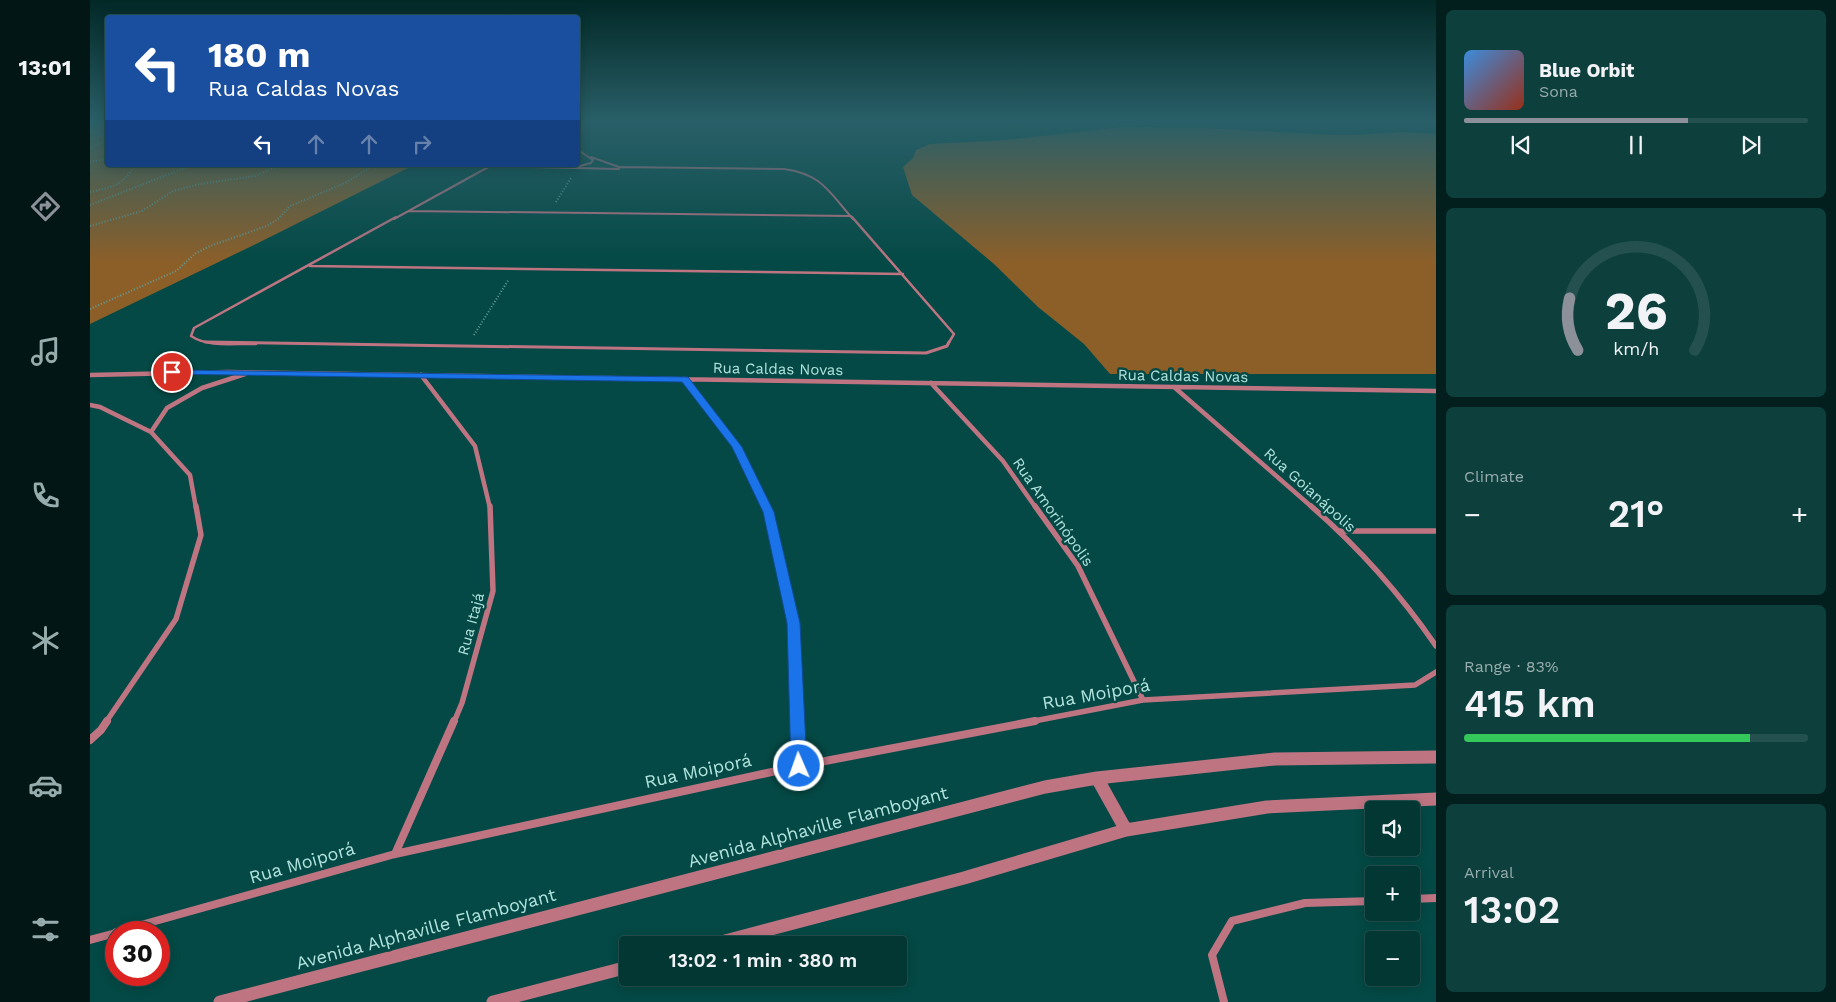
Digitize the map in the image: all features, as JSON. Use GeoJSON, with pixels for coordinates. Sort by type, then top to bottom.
{"type":"FeatureCollection","features":[{"type":"Feature","properties":{"kind":"street","name":"Rua Caldas Novas"},"geometry":{"type":"LineString","coordinates":[[90,375],[250,372],[1436,390]]}},
{"type":"Feature","properties":{"kind":"street"},"geometry":{"type":"LineString","coordinates":[[151,432],[167,408],[202,388],[250,372]]}},
{"type":"Feature","properties":{"kind":"street","name":"Rua Itajá"},"geometry":{"type":"LineString","coordinates":[[395,854],[462,703],[493,591],[490,502],[475,446],[421,375]]}},
{"type":"Feature","properties":{"kind":"street"},"geometry":{"type":"LineString","coordinates":[[684,379],[737,447],[768,512],[794,623],[799,766]]}},
{"type":"Feature","properties":{"kind":"street","name":"Rua Amorinópolis"},"geometry":{"type":"LineString","coordinates":[[931,383],[1003,461],[1078,566],[1143,700]]}},
{"type":"Feature","properties":{"kind":"street","name":"Rua Goianápolis"},"geometry":{"type":"LineString","coordinates":[[1174,387],[1340,531],[1418,620],[1436,646]]}},
{"type":"Feature","properties":{"kind":"street"},"geometry":{"type":"LineString","coordinates":[[90,405],[100,407],[151,432],[190,475],[201,535],[176,619],[101,730],[90,740]]}},
{"type":"Feature","properties":{"kind":"street"},"geometry":{"type":"LineString","coordinates":[[1340,531],[1436,531]]}},
{"type":"Feature","properties":{"kind":"street","name":"Rua Moiporá"},"geometry":{"type":"LineString","coordinates":[[155,921],[395,854],[799,766],[1143,700],[1415,685],[1436,672]]}},
{"type":"Feature","properties":{"kind":"street","name":"Avenida Alphaville Flamboyant"},"geometry":{"type":"LineString","coordinates":[[220,1002],[1045,787],[1097,778],[1275,759],[1436,757]]}},
{"type":"Feature","properties":{"kind":"street"},"geometry":{"type":"LineString","coordinates":[[1097,778],[1126,830]]}},
{"type":"Feature","properties":{"kind":"street"},"geometry":{"type":"LineString","coordinates":[[744,936],[964,878],[1126,830],[1267,806],[1436,799]]}},
{"type":"Feature","properties":{"kind":"street"},"geometry":{"type":"LineString","coordinates":[[1420,899],[1436,898]]}},
{"type":"Feature","properties":{"kind":"street"},"geometry":{"type":"LineString","coordinates":[[1224,1002],[1212,955],[1232,921],[1305,903],[1365,901]]}},
{"type":"Feature","properties":{"kind":"street","name":"Rua Moiporá"},"geometry":{"type":"LineString","coordinates":[[90,940],[105,935]]}},
{"type":"Feature","properties":{"kind":"street"},"geometry":{"type":"LineString","coordinates":[[493,1002],[619,968]]}},
{"type":"Feature","properties":{"kind":"lane"},"geometry":{"type":"LineString","coordinates":[[484,169],[194,328],[191,336],[198,341],[208,343],[926,353],[947,346],[954,334],[818,179],[800,171],[784,169],[577,169]]}},
{"type":"Feature","properties":{"kind":"lane"},"geometry":{"type":"LineString","coordinates":[[408,211],[851,216]]}},
{"type":"Feature","properties":{"kind":"lane"},"geometry":{"type":"LineString","coordinates":[[308,266],[903,274]]}},
{"type":"Feature","properties":{"kind":"path"},"geometry":{"type":"LineString","coordinates":[[90,192],[116,186],[126,180],[132,169]]}},
{"type":"Feature","properties":{"kind":"path"},"geometry":{"type":"LineString","coordinates":[[90,205],[111,200],[179,169]]}},
{"type":"Feature","properties":{"kind":"path"},"geometry":{"type":"LineString","coordinates":[[90,226],[147,209],[159,202],[162,196],[174,190],[252,177],[275,169]]}},
{"type":"Feature","properties":{"kind":"path"},"geometry":{"type":"LineString","coordinates":[[90,309],[160,279],[176,270],[196,253],[210,246],[267,226],[278,219],[290,206],[345,184],[368,169]]}},
{"type":"Feature","properties":{"kind":"path"},"geometry":{"type":"LineString","coordinates":[[548,213],[577,169]]}},
{"type":"Feature","properties":{"kind":"path"},"geometry":{"type":"LineString","coordinates":[[467,347],[515,269]]}},
{"type":"Feature","properties":{"kind":"shaded area"},"geometry":{"type":"Polygon","coordinates":[[[90,169],[406,169],[256,244],[90,324],[90,169]]]}},
{"type":"Feature","properties":{"kind":"shaded area"},"geometry":{"type":"Polygon","coordinates":[[[904,169],[1436,169],[1436,374],[1110,374],[1084,344],[1038,307],[994,264],[912,195],[904,169]]]}},
{"type":"Feature","properties":{"kind":"route"},"geometry":{"type":"LineString","coordinates":[[172,372],[684,379],[737,447],[768,512],[794,623],[799,766]]}}]}
